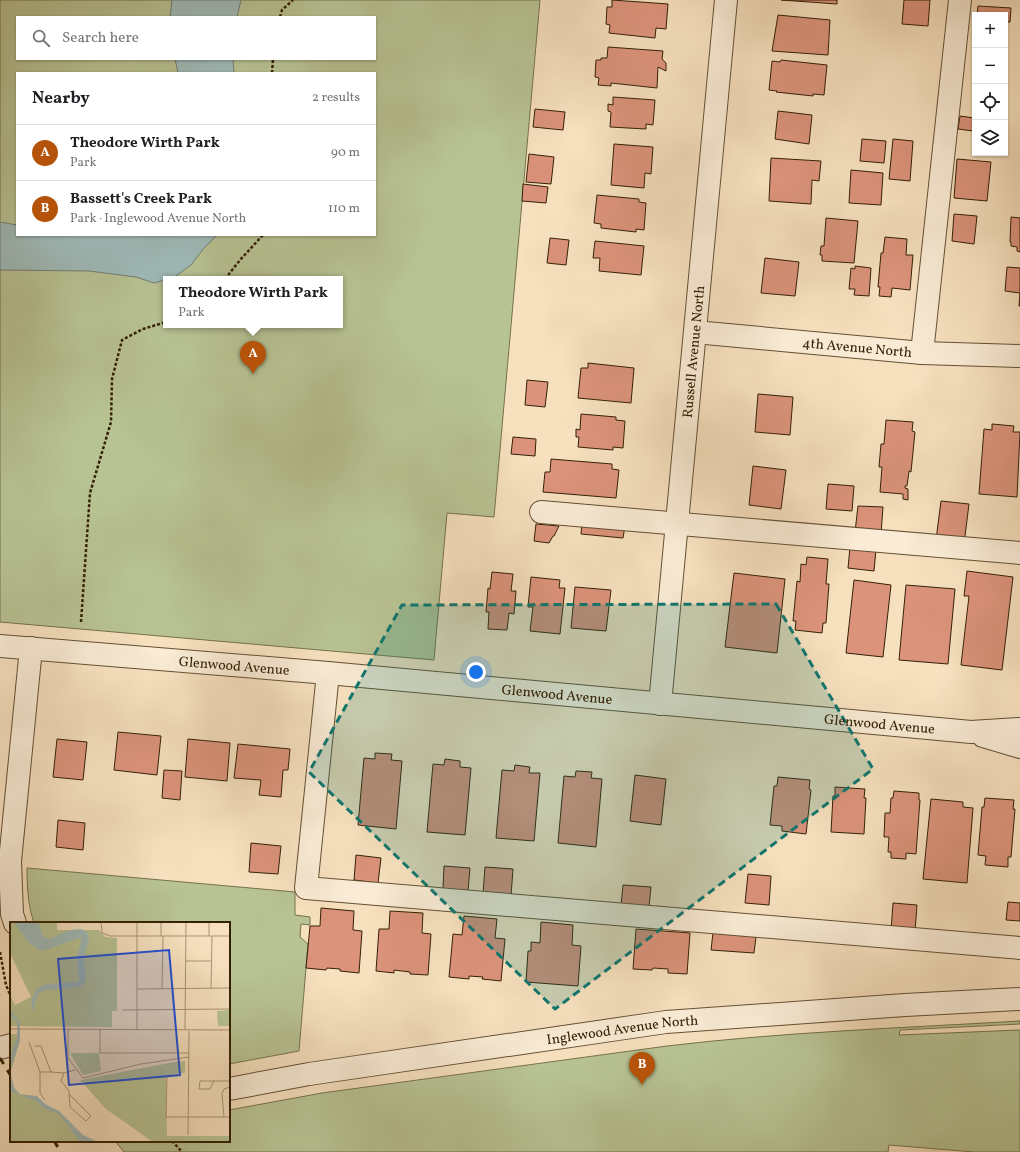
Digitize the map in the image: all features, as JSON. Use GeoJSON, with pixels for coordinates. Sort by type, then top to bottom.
{"type":"FeatureCollection","features":[{"type":"Feature","properties":{"kind":"street","name":"Russell Avenue North"},"geometry":{"type":"LineString","coordinates":[[660,704],[726,0]]}},
{"type":"Feature","properties":{"kind":"street"},"geometry":{"type":"LineString","coordinates":[[922,352],[960,0]]}},
{"type":"Feature","properties":{"kind":"street","name":"4th Avenue North"},"geometry":{"type":"LineString","coordinates":[[695,332],[922,352],[1020,356]]}},
{"type":"Feature","properties":{"kind":"street"},"geometry":{"type":"LineString","coordinates":[[541,512],[1020,553]]}},
{"type":"Feature","properties":{"kind":"street","name":"Glenwood Avenue"},"geometry":{"type":"LineString","coordinates":[[0,646],[328,672],[971,732],[1020,729]]}},
{"type":"Feature","properties":{"kind":"street"},"geometry":{"type":"LineString","coordinates":[[15,922],[12,914],[10,861],[31,648]]}},
{"type":"Feature","properties":{"kind":"street"},"geometry":{"type":"LineString","coordinates":[[328,672],[306,888],[1020,948]]}},
{"type":"Feature","properties":{"kind":"street","name":"Glenwood Avenue"},"geometry":{"type":"LineString","coordinates":[[971,732],[1020,747]]}},
{"type":"Feature","properties":{"kind":"street","name":"Inglewood Avenue North"},"geometry":{"type":"LineString","coordinates":[[230,1089],[316,1073],[666,1022],[906,1005],[1020,999]]}},
{"type":"Feature","properties":{"kind":"street"},"geometry":{"type":"LineString","coordinates":[[0,1048],[10,1045]]}},
{"type":"Feature","properties":{"kind":"path"},"geometry":{"type":"LineString","coordinates":[[280,16],[282,10],[293,0]]}},
{"type":"Feature","properties":{"kind":"path"},"geometry":{"type":"LineString","coordinates":[[272,72],[273,60]]}},
{"type":"Feature","properties":{"kind":"path"},"geometry":{"type":"LineString","coordinates":[[228,276],[262,236]]}},
{"type":"Feature","properties":{"kind":"path"},"geometry":{"type":"LineString","coordinates":[[81,622],[90,493],[111,422],[112,379],[122,340],[143,329],[163,323]]}},
{"type":"Feature","properties":{"kind":"path"},"geometry":{"type":"LineString","coordinates":[[0,952],[6,985],[10,995]]}},
{"type":"Feature","properties":{"kind":"path"},"geometry":{"type":"LineString","coordinates":[[173,1142],[182,1152]]}},
{"type":"Feature","properties":{"kind":"highlighted area"},"geometry":{"type":"Polygon","coordinates":[[[776,604],[873,769],[555,1009],[309,772],[402,605],[776,604]]]}},
{"type":"Feature","properties":{"kind":"green space"},"geometry":{"type":"Polygon","coordinates":[[[0,0],[540,0],[494,517],[447,513],[434,660],[0,622],[0,0]]]}},
{"type":"Feature","properties":{"kind":"green space"},"geometry":{"type":"Polygon","coordinates":[[[27,868],[295,892],[295,915],[310,917],[310,925],[301,924],[300,937],[308,944],[299,1051],[230,1064],[230,922],[34,922],[30,909],[27,868]]]}},
{"type":"Feature","properties":{"kind":"green space"},"geometry":{"type":"Polygon","coordinates":[[[1020,1021],[1020,1024],[900,1030],[899,1035],[1020,1030],[1020,1152],[974,1152],[889,1145],[888,1152],[124,1152],[116,1142],[230,1142],[230,1110],[322,1093],[667,1046],[755,1037],[1020,1021]]]}},
{"type":"Feature","properties":{"kind":"water"},"geometry":{"type":"Polygon","coordinates":[[[172,0],[241,0],[237,16],[170,16],[172,0]]]}},
{"type":"Feature","properties":{"kind":"water"},"geometry":{"type":"Polygon","coordinates":[[[175,60],[233,60],[234,72],[178,72],[175,60]]]}},
{"type":"Feature","properties":{"kind":"water"},"geometry":{"type":"Polygon","coordinates":[[[0,222],[16,225],[16,236],[216,236],[204,248],[191,265],[176,276],[163,276],[163,281],[154,283],[136,277],[89,271],[0,270],[0,222]]]}},
{"type":"Feature","properties":{"kind":"building"},"geometry":{"type":"Polygon","coordinates":[[[612,0],[668,4],[666,29],[656,28],[655,38],[609,33],[610,25],[606,24],[607,7],[612,7],[612,0]]]}},
{"type":"Feature","properties":{"kind":"building"},"geometry":{"type":"Polygon","coordinates":[[[781,0],[837,0],[837,4],[781,0]]]}},
{"type":"Feature","properties":{"kind":"building"},"geometry":{"type":"Polygon","coordinates":[[[904,0],[930,0],[928,26],[902,24],[904,0]]]}},
{"type":"Feature","properties":{"kind":"building"},"geometry":{"type":"Polygon","coordinates":[[[978,6],[1011,8],[1010,22],[1008,22],[1008,12],[977,12],[978,6]]]}},
{"type":"Feature","properties":{"kind":"building"},"geometry":{"type":"Polygon","coordinates":[[[778,15],[830,20],[828,55],[772,51],[778,15]]]}},
{"type":"Feature","properties":{"kind":"building"},"geometry":{"type":"Polygon","coordinates":[[[608,47],[663,51],[662,59],[666,63],[666,71],[658,67],[657,88],[611,83],[611,86],[598,85],[599,78],[595,77],[596,60],[607,58],[608,47]]]}},
{"type":"Feature","properties":{"kind":"building"},"geometry":{"type":"Polygon","coordinates":[[[781,60],[827,65],[824,95],[813,94],[813,96],[769,90],[772,61],[780,62],[781,60]]]}},
{"type":"Feature","properties":{"kind":"building"},"geometry":{"type":"Polygon","coordinates":[[[613,97],[655,100],[653,125],[646,124],[646,129],[610,127],[611,112],[608,111],[608,104],[613,105],[613,97]]]}},
{"type":"Feature","properties":{"kind":"building"},"geometry":{"type":"Polygon","coordinates":[[[535,109],[565,112],[563,130],[533,127],[535,109]]]}},
{"type":"Feature","properties":{"kind":"building"},"geometry":{"type":"Polygon","coordinates":[[[778,111],[812,115],[809,144],[775,139],[778,111]]]}},
{"type":"Feature","properties":{"kind":"building"},"geometry":{"type":"Polygon","coordinates":[[[960,116],[972,118],[972,131],[958,129],[960,116]]]}},
{"type":"Feature","properties":{"kind":"building"},"geometry":{"type":"Polygon","coordinates":[[[862,139],[886,141],[884,163],[860,161],[862,139]]]}},
{"type":"Feature","properties":{"kind":"building"},"geometry":{"type":"Polygon","coordinates":[[[893,139],[913,141],[910,181],[889,179],[893,139]]]}},
{"type":"Feature","properties":{"kind":"building"},"geometry":{"type":"Polygon","coordinates":[[[614,144],[653,147],[651,174],[645,173],[644,188],[611,185],[614,144]]]}},
{"type":"Feature","properties":{"kind":"building"},"geometry":{"type":"Polygon","coordinates":[[[529,154],[554,157],[551,184],[526,182],[529,154]]]}},
{"type":"Feature","properties":{"kind":"building"},"geometry":{"type":"Polygon","coordinates":[[[771,158],[821,161],[819,181],[812,180],[811,204],[769,201],[771,158]]]}},
{"type":"Feature","properties":{"kind":"building"},"geometry":{"type":"Polygon","coordinates":[[[957,159],[991,162],[987,201],[954,198],[957,159]]]}},
{"type":"Feature","properties":{"kind":"building"},"geometry":{"type":"Polygon","coordinates":[[[851,170],[883,173],[881,205],[849,203],[851,170]]]}},
{"type":"Feature","properties":{"kind":"building"},"geometry":{"type":"Polygon","coordinates":[[[523,184],[548,187],[546,203],[522,201],[523,184]]]}},
{"type":"Feature","properties":{"kind":"building"},"geometry":{"type":"Polygon","coordinates":[[[597,195],[639,199],[639,202],[646,203],[644,230],[636,229],[636,232],[601,228],[601,224],[594,223],[597,195]]]}},
{"type":"Feature","properties":{"kind":"building"},"geometry":{"type":"Polygon","coordinates":[[[954,214],[977,216],[974,244],[952,241],[954,214]]]}},
{"type":"Feature","properties":{"kind":"building"},"geometry":{"type":"Polygon","coordinates":[[[1011,217],[1020,218],[1020,252],[1017,251],[1017,247],[1011,246],[1011,217]]]}},
{"type":"Feature","properties":{"kind":"building"},"geometry":{"type":"Polygon","coordinates":[[[826,218],[858,221],[854,263],[822,261],[822,255],[820,255],[821,246],[824,246],[826,218]]]}},
{"type":"Feature","properties":{"kind":"building"},"geometry":{"type":"Polygon","coordinates":[[[885,237],[907,239],[906,255],[913,255],[910,290],[892,288],[891,297],[879,296],[880,287],[878,287],[881,253],[883,253],[885,237]]]}},
{"type":"Feature","properties":{"kind":"building"},"geometry":{"type":"Polygon","coordinates":[[[550,238],[569,240],[566,265],[547,263],[550,238]]]}},
{"type":"Feature","properties":{"kind":"building"},"geometry":{"type":"Polygon","coordinates":[[[595,241],[644,246],[641,275],[599,271],[600,258],[593,258],[595,241]]]}},
{"type":"Feature","properties":{"kind":"building"},"geometry":{"type":"Polygon","coordinates":[[[765,258],[799,262],[795,296],[761,293],[765,258]]]}},
{"type":"Feature","properties":{"kind":"building"},"geometry":{"type":"Polygon","coordinates":[[[855,266],[871,268],[869,296],[854,295],[855,289],[849,289],[851,268],[855,269],[855,266]]]}},
{"type":"Feature","properties":{"kind":"building"},"geometry":{"type":"Polygon","coordinates":[[[1007,267],[1020,268],[1020,293],[1005,291],[1007,267]]]}},
{"type":"Feature","properties":{"kind":"building"},"geometry":{"type":"Polygon","coordinates":[[[588,363],[634,368],[631,403],[578,398],[581,368],[588,368],[588,363]]]}},
{"type":"Feature","properties":{"kind":"building"},"geometry":{"type":"Polygon","coordinates":[[[527,380],[548,382],[545,407],[525,405],[527,380]]]}},
{"type":"Feature","properties":{"kind":"building"},"geometry":{"type":"Polygon","coordinates":[[[758,394],[793,397],[790,435],[755,432],[758,394]]]}},
{"type":"Feature","properties":{"kind":"building"},"geometry":{"type":"Polygon","coordinates":[[[581,414],[616,417],[616,420],[625,421],[623,448],[613,447],[613,450],[578,447],[579,437],[576,437],[576,429],[580,430],[581,414]]]}},
{"type":"Feature","properties":{"kind":"building"},"geometry":{"type":"Polygon","coordinates":[[[886,420],[913,422],[912,431],[915,432],[911,472],[909,471],[907,486],[905,486],[905,488],[908,489],[908,500],[903,499],[903,494],[880,492],[882,467],[879,467],[881,444],[884,444],[886,420]]]}},
{"type":"Feature","properties":{"kind":"building"},"geometry":{"type":"Polygon","coordinates":[[[992,424],[1014,426],[1013,432],[1020,432],[1017,497],[979,494],[984,429],[992,430],[992,424]]]}},
{"type":"Feature","properties":{"kind":"building"},"geometry":{"type":"Polygon","coordinates":[[[513,437],[536,439],[535,456],[511,454],[513,437]]]}},
{"type":"Feature","properties":{"kind":"building"},"geometry":{"type":"Polygon","coordinates":[[[551,459],[612,464],[612,469],[619,470],[616,498],[543,492],[545,472],[550,472],[551,459]]]}},
{"type":"Feature","properties":{"kind":"building"},"geometry":{"type":"Polygon","coordinates":[[[753,466],[786,470],[781,509],[749,505],[753,466]]]}},
{"type":"Feature","properties":{"kind":"building"},"geometry":{"type":"Polygon","coordinates":[[[828,484],[854,486],[852,511],[826,509],[828,484]]]}},
{"type":"Feature","properties":{"kind":"building"},"geometry":{"type":"Polygon","coordinates":[[[941,501],[969,504],[964,544],[936,540],[941,501]]]}},
{"type":"Feature","properties":{"kind":"building"},"geometry":{"type":"Polygon","coordinates":[[[858,506],[883,507],[881,534],[855,532],[858,506]]]}},
{"type":"Feature","properties":{"kind":"building"},"geometry":{"type":"Polygon","coordinates":[[[582,522],[625,526],[623,538],[581,534],[582,522]]]}},
{"type":"Feature","properties":{"kind":"building"},"geometry":{"type":"Polygon","coordinates":[[[536,524],[559,526],[549,543],[534,541],[536,524]]]}},
{"type":"Feature","properties":{"kind":"building"},"geometry":{"type":"Polygon","coordinates":[[[850,547],[876,549],[874,571],[848,568],[850,547]]]}},
{"type":"Feature","properties":{"kind":"building"},"geometry":{"type":"Polygon","coordinates":[[[807,557],[828,559],[826,584],[829,584],[826,623],[823,623],[822,633],[795,630],[796,621],[793,621],[797,581],[800,582],[801,564],[806,565],[807,557]]]}},
{"type":"Feature","properties":{"kind":"building"},"geometry":{"type":"Polygon","coordinates":[[[967,571],[1013,577],[1002,670],[961,665],[969,596],[964,596],[967,571]]]}},
{"type":"Feature","properties":{"kind":"building"},"geometry":{"type":"Polygon","coordinates":[[[492,572],[513,574],[511,591],[516,591],[514,614],[509,613],[507,630],[488,629],[489,612],[486,612],[488,588],[490,589],[492,572]]]}},
{"type":"Feature","properties":{"kind":"building"},"geometry":{"type":"Polygon","coordinates":[[[734,573],[785,579],[777,653],[725,647],[734,573]]]}},
{"type":"Feature","properties":{"kind":"building"},"geometry":{"type":"Polygon","coordinates":[[[531,577],[560,580],[559,588],[565,588],[560,634],[530,631],[533,607],[528,607],[531,577]]]}},
{"type":"Feature","properties":{"kind":"building"},"geometry":{"type":"Polygon","coordinates":[[[854,580],[891,585],[883,657],[846,653],[854,580]]]}},
{"type":"Feature","properties":{"kind":"building"},"geometry":{"type":"Polygon","coordinates":[[[906,585],[955,589],[948,664],[899,660],[906,585]]]}},
{"type":"Feature","properties":{"kind":"building"},"geometry":{"type":"Polygon","coordinates":[[[575,587],[611,590],[606,631],[571,628],[575,587]]]}},
{"type":"Feature","properties":{"kind":"building"},"geometry":{"type":"Polygon","coordinates":[[[118,732],[161,736],[157,775],[114,770],[118,732]]]}},
{"type":"Feature","properties":{"kind":"building"},"geometry":{"type":"Polygon","coordinates":[[[57,739],[87,742],[83,780],[53,777],[57,739]]]}},
{"type":"Feature","properties":{"kind":"building"},"geometry":{"type":"Polygon","coordinates":[[[188,739],[230,743],[227,781],[185,777],[188,739]]]}},
{"type":"Feature","properties":{"kind":"building"},"geometry":{"type":"Polygon","coordinates":[[[238,744],[290,749],[288,770],[283,770],[281,797],[259,795],[261,780],[234,778],[238,744]]]}},
{"type":"Feature","properties":{"kind":"building"},"geometry":{"type":"Polygon","coordinates":[[[375,753],[392,754],[391,760],[402,761],[396,829],[358,825],[364,758],[375,759],[375,753]]]}},
{"type":"Feature","properties":{"kind":"building"},"geometry":{"type":"Polygon","coordinates":[[[445,759],[460,761],[460,767],[471,768],[465,835],[427,832],[433,764],[444,765],[445,759]]]}},
{"type":"Feature","properties":{"kind":"building"},"geometry":{"type":"Polygon","coordinates":[[[515,765],[530,767],[529,773],[540,773],[534,841],[496,838],[502,770],[514,771],[515,765]]]}},
{"type":"Feature","properties":{"kind":"building"},"geometry":{"type":"Polygon","coordinates":[[[164,770],[182,771],[180,800],[162,798],[164,770]]]}},
{"type":"Feature","properties":{"kind":"building"},"geometry":{"type":"Polygon","coordinates":[[[576,771],[592,772],[591,778],[602,779],[596,847],[558,843],[564,776],[575,777],[576,771]]]}},
{"type":"Feature","properties":{"kind":"building"},"geometry":{"type":"Polygon","coordinates":[[[635,775],[666,779],[661,825],[630,821],[635,775]]]}},
{"type":"Feature","properties":{"kind":"building"},"geometry":{"type":"Polygon","coordinates":[[[778,777],[810,780],[809,789],[811,790],[806,834],[782,831],[782,826],[770,825],[774,786],[777,786],[778,777]]]}},
{"type":"Feature","properties":{"kind":"building"},"geometry":{"type":"Polygon","coordinates":[[[835,787],[865,789],[864,834],[831,832],[835,787]]]}},
{"type":"Feature","properties":{"kind":"building"},"geometry":{"type":"Polygon","coordinates":[[[894,791],[919,793],[920,800],[916,854],[906,853],[906,859],[891,858],[891,852],[888,852],[889,837],[884,837],[885,813],[890,813],[891,798],[893,798],[894,791]]]}},
{"type":"Feature","properties":{"kind":"building"},"geometry":{"type":"Polygon","coordinates":[[[985,798],[1014,800],[1013,809],[1015,809],[1011,857],[1008,857],[1008,867],[985,865],[986,856],[978,855],[982,807],[984,807],[985,798]]]}},
{"type":"Feature","properties":{"kind":"building"},"geometry":{"type":"Polygon","coordinates":[[[931,799],[963,802],[963,807],[973,808],[967,883],[923,879],[931,799]]]}},
{"type":"Feature","properties":{"kind":"building"},"geometry":{"type":"Polygon","coordinates":[[[58,820],[85,823],[83,850],[56,847],[58,820]]]}},
{"type":"Feature","properties":{"kind":"building"},"geometry":{"type":"Polygon","coordinates":[[[251,843],[281,846],[278,874],[249,872],[251,843]]]}},
{"type":"Feature","properties":{"kind":"building"},"geometry":{"type":"Polygon","coordinates":[[[356,855],[381,858],[378,883],[354,880],[356,855]]]}},
{"type":"Feature","properties":{"kind":"building"},"geometry":{"type":"Polygon","coordinates":[[[444,866],[470,868],[468,891],[443,889],[444,866]]]}},
{"type":"Feature","properties":{"kind":"building"},"geometry":{"type":"Polygon","coordinates":[[[485,867],[513,869],[511,896],[483,894],[485,867]]]}},
{"type":"Feature","properties":{"kind":"building"},"geometry":{"type":"Polygon","coordinates":[[[748,874],[771,876],[769,905],[745,903],[748,874]]]}},
{"type":"Feature","properties":{"kind":"building"},"geometry":{"type":"Polygon","coordinates":[[[623,885],[651,887],[649,907],[621,905],[623,885]]]}},
{"type":"Feature","properties":{"kind":"building"},"geometry":{"type":"Polygon","coordinates":[[[1008,902],[1020,903],[1020,921],[1006,920],[1008,902]]]}},
{"type":"Feature","properties":{"kind":"building"},"geometry":{"type":"Polygon","coordinates":[[[893,903],[917,905],[915,932],[891,931],[893,903]]]}},
{"type":"Feature","properties":{"kind":"building"},"geometry":{"type":"Polygon","coordinates":[[[321,908],[354,911],[353,930],[362,931],[359,973],[340,971],[340,969],[327,968],[326,970],[306,968],[310,926],[320,926],[321,908]]]}},
{"type":"Feature","properties":{"kind":"building"},"geometry":{"type":"Polygon","coordinates":[[[390,911],[423,913],[422,933],[431,934],[428,975],[410,974],[410,972],[394,970],[394,973],[376,971],[379,929],[389,929],[390,911]]]}},
{"type":"Feature","properties":{"kind":"building"},"geometry":{"type":"Polygon","coordinates":[[[464,916],[497,919],[495,938],[505,939],[501,981],[482,979],[483,977],[469,976],[469,979],[449,977],[453,934],[462,935],[464,916]]]}},
{"type":"Feature","properties":{"kind":"building"},"geometry":{"type":"Polygon","coordinates":[[[541,922],[573,925],[572,945],[581,946],[578,986],[526,982],[528,951],[531,951],[531,942],[540,943],[541,922]]]}},
{"type":"Feature","properties":{"kind":"building"},"geometry":{"type":"Polygon","coordinates":[[[636,929],[690,933],[687,974],[668,973],[668,969],[633,969],[636,929]]]}},
{"type":"Feature","properties":{"kind":"building"},"geometry":{"type":"Polygon","coordinates":[[[713,933],[756,937],[754,953],[711,950],[713,933]]]}},
{"type":"Feature","properties":{"kind":"railway"},"geometry":{"type":"LineString","coordinates":[[0,1058],[10,1074]]}},
{"type":"Feature","properties":{"kind":"railway"},"geometry":{"type":"LineString","coordinates":[[55,1142],[61,1152]]}},
{"type":"Feature","properties":{"kind":"place","name":"Theodore Wirth Park"},"geometry":{"type":"Point","coordinates":[253,374]}},
{"type":"Feature","properties":{"kind":"place","name":"Bassett's Creek Park"},"geometry":{"type":"Point","coordinates":[642,1085]}}]}
